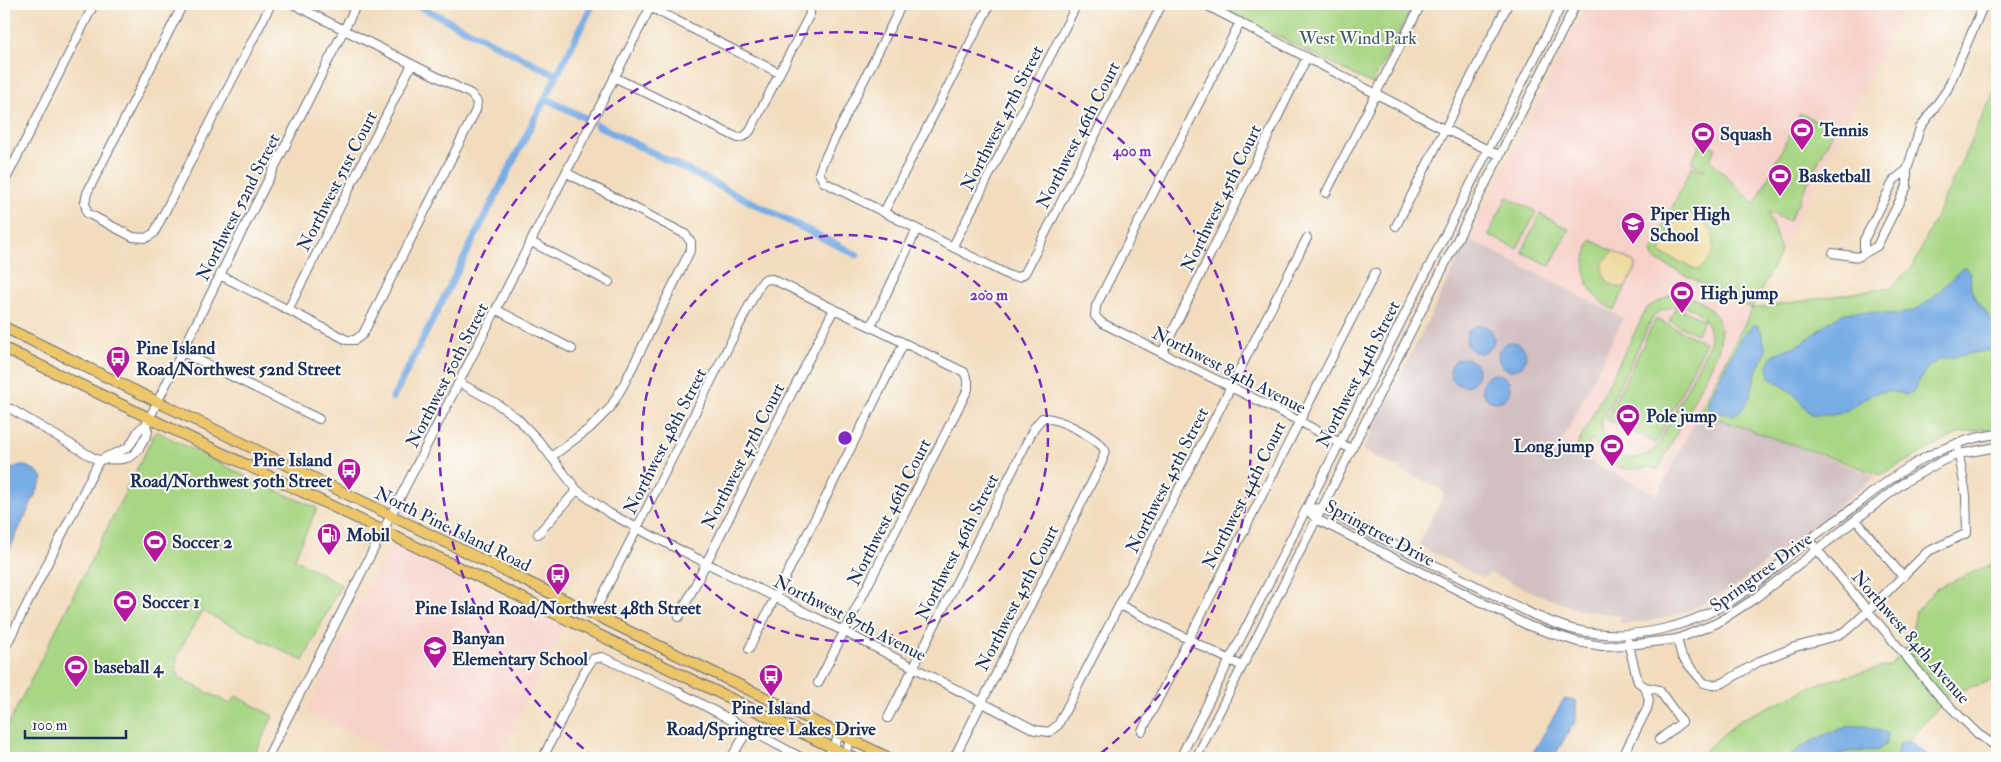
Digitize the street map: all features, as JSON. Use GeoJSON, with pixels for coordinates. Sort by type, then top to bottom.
{"type":"FeatureCollection","features":[{"type":"Feature","properties":{"kind":"main road","name":"North Pine Island Road"},"geometry":{"type":"LineString","coordinates":[[4,327],[390,517],[889,758]]}},
{"type":"Feature","properties":{"kind":"main road","name":"North Pine Island Road"},"geometry":{"type":"LineString","coordinates":[[4,348],[148,422],[384,531],[832,748],[843,756],[854,758]]}},
{"type":"Feature","properties":{"kind":"main road"},"geometry":{"type":"LineString","coordinates":[[534,604],[540,599],[564,601]]}},
{"type":"Feature","properties":{"kind":"street"},"geometry":{"type":"LineString","coordinates":[[4,9],[6,4]]}},
{"type":"Feature","properties":{"kind":"street"},"geometry":{"type":"LineString","coordinates":[[5,178],[94,4]]}},
{"type":"Feature","properties":{"kind":"street"},"geometry":{"type":"LineString","coordinates":[[183,4],[87,193],[85,203],[87,213],[133,237],[146,238],[154,233],[271,4]]}},
{"type":"Feature","properties":{"kind":"street"},"geometry":{"type":"LineString","coordinates":[[220,275],[347,340],[355,340],[363,334],[476,110],[477,102],[471,94],[293,4]]}},
{"type":"Feature","properties":{"kind":"street","name":"Northwest 52nd Street"},"geometry":{"type":"LineString","coordinates":[[101,460],[121,461],[129,458],[140,448],[148,432],[148,422],[182,352],[357,4]]}},
{"type":"Feature","properties":{"kind":"street"},"geometry":{"type":"LineString","coordinates":[[902,4],[819,173],[824,182],[953,246]]}},
{"type":"Feature","properties":{"kind":"street"},"geometry":{"type":"LineString","coordinates":[[884,212],[990,4]]}},
{"type":"Feature","properties":{"kind":"street","name":"Northwest 47th Street"},"geometry":{"type":"LineString","coordinates":[[953,246],[1077,4]]}},
{"type":"Feature","properties":{"kind":"street","name":"Northwest 46th Court"},"geometry":{"type":"LineString","coordinates":[[953,246],[1010,276],[1019,276],[1025,273],[1162,4]]}},
{"type":"Feature","properties":{"kind":"street"},"geometry":{"type":"LineString","coordinates":[[1204,4],[1376,94],[1499,155]]}},
{"type":"Feature","properties":{"kind":"street"},"geometry":{"type":"LineString","coordinates":[[1326,193],[1421,4]]}},
{"type":"Feature","properties":{"kind":"street"},"geometry":{"type":"LineString","coordinates":[[1396,226],[1508,4]]}},
{"type":"Feature","properties":{"kind":"street","name":"Northwest 44th Street"},"geometry":{"type":"LineString","coordinates":[[1180,758],[1562,4]]}},
{"type":"Feature","properties":{"kind":"street","name":"Northwest 44th Street"},"geometry":{"type":"LineString","coordinates":[[1196,758],[1576,4]]}},
{"type":"Feature","properties":{"kind":"street"},"geometry":{"type":"LineString","coordinates":[[1834,253],[1858,257],[1877,246],[1907,186],[1907,170],[1920,128],[1947,90],[1984,4]]}},
{"type":"Feature","properties":{"kind":"street"},"geometry":{"type":"LineString","coordinates":[[651,6],[779,73]]}},
{"type":"Feature","properties":{"kind":"street","name":"Northwest 50th Street"},"geometry":{"type":"LineString","coordinates":[[267,758],[651,6]]}},
{"type":"Feature","properties":{"kind":"street"},"geometry":{"type":"LineString","coordinates":[[614,77],[738,138],[745,136],[750,131],[810,14],[810,6]]}},
{"type":"Feature","properties":{"kind":"street","name":"Northwest 84th Avenue"},"geometry":{"type":"LineString","coordinates":[[1240,22],[1096,306],[1095,316],[1102,323],[1299,421],[1351,449]]}},
{"type":"Feature","properties":{"kind":"street","name":"Northwest 45th Court"},"geometry":{"type":"LineString","coordinates":[[1162,353],[1307,57]]}},
{"type":"Feature","properties":{"kind":"street","name":"Northwest 51st Court"},"geometry":{"type":"LineString","coordinates":[[288,310],[412,64]]}},
{"type":"Feature","properties":{"kind":"street"},"geometry":{"type":"LineString","coordinates":[[1864,254],[1864,240],[1894,180],[1907,170]]}},
{"type":"Feature","properties":{"kind":"street"},"geometry":{"type":"LineString","coordinates":[[551,457],[590,428],[610,408],[624,384],[691,249],[691,242],[685,234],[567,173]]}},
{"type":"Feature","properties":{"kind":"street"},"geometry":{"type":"LineString","coordinates":[[871,326],[918,229]]}},
{"type":"Feature","properties":{"kind":"street","name":"Northwest 45th Street"},"geometry":{"type":"LineString","coordinates":[[1049,732],[1058,724],[1307,238]]}},
{"type":"Feature","properties":{"kind":"street"},"geometry":{"type":"LineString","coordinates":[[531,242],[609,282]]}},
{"type":"Feature","properties":{"kind":"street","name":"Northwest 44th Court"},"geometry":{"type":"LineString","coordinates":[[1142,731],[1375,273]]}},
{"type":"Feature","properties":{"kind":"street","name":"Northwest 48th Street"},"geometry":{"type":"LineString","coordinates":[[593,615],[764,280],[772,279],[834,308]]}},
{"type":"Feature","properties":{"kind":"street"},"geometry":{"type":"LineString","coordinates":[[749,649],[904,343],[834,308]]}},
{"type":"Feature","properties":{"kind":"street","name":"Northwest 47th Court"},"geometry":{"type":"LineString","coordinates":[[679,617],[834,308]]}},
{"type":"Feature","properties":{"kind":"street"},"geometry":{"type":"LineString","coordinates":[[497,310],[572,349]]}},
{"type":"Feature","properties":{"kind":"street","name":"Northwest 46th Court"},"geometry":{"type":"LineString","coordinates":[[818,682],[968,389],[968,381],[964,372],[904,343]]}},
{"type":"Feature","properties":{"kind":"street"},"geometry":{"type":"LineString","coordinates":[[182,352],[318,419]]}},
{"type":"Feature","properties":{"kind":"street"},"geometry":{"type":"LineString","coordinates":[[1384,356],[1395,362]]}},
{"type":"Feature","properties":{"kind":"street","name":"Northwest 87th Avenue"},"geometry":{"type":"LineString","coordinates":[[460,383],[518,418],[538,440],[576,490],[609,513],[1035,730],[1049,732]]}},
{"type":"Feature","properties":{"kind":"street"},"geometry":{"type":"LineString","coordinates":[[4,408],[11,409],[101,460],[6,640],[4,650]]}},
{"type":"Feature","properties":{"kind":"street","name":"Northwest 46th Street"},"geometry":{"type":"LineString","coordinates":[[888,718],[1034,428],[1042,418],[1051,418],[1099,442],[1105,450]]}},
{"type":"Feature","properties":{"kind":"street","name":"Springtree Drive"},"geometry":{"type":"LineString","coordinates":[[1307,509],[1321,508],[1534,615],[1575,630],[1598,634],[1649,633],[1712,612],[1745,592],[1808,540],[1925,456],[1957,443],[1997,434]]}},
{"type":"Feature","properties":{"kind":"street"},"geometry":{"type":"LineString","coordinates":[[1677,639],[1682,656],[1704,683],[1712,685],[1722,683],[1778,654],[1836,636],[1847,630],[1927,552],[1967,533],[1966,495],[1957,443]]}},
{"type":"Feature","properties":{"kind":"street","name":"Springtree Drive"},"geometry":{"type":"LineString","coordinates":[[1307,509],[1316,519],[1529,626],[1578,642],[1602,646],[1629,645],[1677,639],[1703,630],[1754,599],[1903,483],[1942,461],[1959,454],[1997,447]]}},
{"type":"Feature","properties":{"kind":"street","name":"Northwest 45th Court"},"geometry":{"type":"LineString","coordinates":[[954,758],[1102,462],[1105,450]]}},
{"type":"Feature","properties":{"kind":"street"},"geometry":{"type":"LineString","coordinates":[[538,534],[576,490]]}},
{"type":"Feature","properties":{"kind":"street"},"geometry":{"type":"LineString","coordinates":[[1856,520],[1903,576]]}},
{"type":"Feature","properties":{"kind":"street","name":"Northwest 84th Avenue"},"geometry":{"type":"LineString","coordinates":[[1808,540],[1938,696],[1978,734],[1997,747]]}},
{"type":"Feature","properties":{"kind":"street"},"geometry":{"type":"LineString","coordinates":[[1120,605],[1242,666]]}},
{"type":"Feature","properties":{"kind":"street"},"geometry":{"type":"LineString","coordinates":[[1627,634],[1638,682],[1645,687],[1659,690],[1682,722],[1659,740]]}},
{"type":"Feature","properties":{"kind":"street"},"geometry":{"type":"LineString","coordinates":[[543,758],[584,672],[593,659],[602,657],[660,684],[802,758]]}},
{"type":"Feature","properties":{"kind":"street"},"geometry":{"type":"LineString","coordinates":[[1622,758],[1647,709],[1649,700],[1645,687]]}},
{"type":"Feature","properties":{"kind":"street"},"geometry":{"type":"LineString","coordinates":[[731,758],[748,730]]}},
{"type":"Feature","properties":{"kind":"street"},"geometry":{"type":"LineString","coordinates":[[827,758],[840,734]]}},
{"type":"Feature","properties":{"kind":"street"},"geometry":{"type":"LineString","coordinates":[[843,756],[851,740]]}},
{"type":"Feature","properties":{"kind":"shaded area","name":"Piper High School"},"geometry":{"type":"Polygon","coordinates":[[[1587,4],[1906,4],[1658,496],[1560,446],[1623,318],[1469,239],[1587,4]]]}},
{"type":"Feature","properties":{"kind":"shaded area"},"geometry":{"type":"Polygon","coordinates":[[[1469,239],[1623,318],[1560,446],[1657,495],[1700,411],[1876,476],[1738,584],[1693,609],[1644,622],[1620,624],[1620,616],[1578,609],[1549,599],[1489,573],[1483,578],[1418,545],[1445,492],[1363,450],[1469,239]]]}},
{"type":"Feature","properties":{"kind":"shaded area","name":"Banyan Elementary School"},"geometry":{"type":"Polygon","coordinates":[[[394,545],[564,627],[498,758],[404,758],[306,711],[388,549],[394,545]]]}},
{"type":"Feature","properties":{"kind":"green space","name":"West Wind Park"},"geometry":{"type":"Polygon","coordinates":[[[1214,4],[1414,4],[1372,84],[1214,4]]]}},
{"type":"Feature","properties":{"kind":"green space"},"geometry":{"type":"Polygon","coordinates":[[[1997,85],[1997,427],[1959,433],[1881,475],[1715,418],[1700,411],[1752,309],[1891,287],[1913,266],[1997,85]]]}},
{"type":"Feature","properties":{"kind":"green space"},"geometry":{"type":"Polygon","coordinates":[[[1800,113],[1834,130],[1789,221],[1768,212],[1781,251],[1752,309],[1654,259],[1651,252],[1692,166],[1705,170],[1691,162],[1702,141],[1716,148],[1710,160],[1755,204],[1800,113]]]}},
{"type":"Feature","properties":{"kind":"green space"},"geometry":{"type":"Polygon","coordinates":[[[1507,197],[1536,212],[1517,249],[1488,235],[1507,197]]]}},
{"type":"Feature","properties":{"kind":"green space"},"geometry":{"type":"Polygon","coordinates":[[[1540,214],[1569,229],[1550,266],[1522,252],[1540,214]]]}},
{"type":"Feature","properties":{"kind":"green space"},"geometry":{"type":"Polygon","coordinates":[[[1591,240],[1634,262],[1636,268],[1614,310],[1596,297],[1587,280],[1585,261],[1591,240]]]}},
{"type":"Feature","properties":{"kind":"green space"},"geometry":{"type":"Polygon","coordinates":[[[1670,295],[1690,297],[1699,301],[1714,314],[1720,332],[1720,343],[1713,362],[1658,470],[1649,467],[1627,469],[1614,465],[1600,451],[1593,438],[1586,450],[1577,446],[1647,308],[1670,295]],[[1677,305],[1660,311],[1653,317],[1602,421],[1606,443],[1619,455],[1628,458],[1638,457],[1647,454],[1657,447],[1710,343],[1706,321],[1697,312],[1685,306],[1677,305]]]}},
{"type":"Feature","properties":{"kind":"green space","name":"High jump"},"geometry":{"type":"Polygon","coordinates":[[[1676,307],[1704,320],[1697,334],[1669,321],[1676,307]]]}},
{"type":"Feature","properties":{"kind":"green space"},"geometry":{"type":"Polygon","coordinates":[[[1656,319],[1706,343],[1656,443],[1606,419],[1656,319]]]}},
{"type":"Feature","properties":{"kind":"green space"},"geometry":{"type":"Polygon","coordinates":[[[156,431],[259,483],[317,508],[294,559],[341,584],[303,661],[202,611],[187,638],[176,664],[178,676],[181,679],[230,704],[236,696],[273,716],[253,758],[4,758],[4,733],[156,431]]]}},
{"type":"Feature","properties":{"kind":"green space"},"geometry":{"type":"Polygon","coordinates":[[[355,525],[361,529],[365,539],[363,544],[352,537],[355,525]]]}},
{"type":"Feature","properties":{"kind":"green space"},"geometry":{"type":"Polygon","coordinates":[[[1997,562],[1997,679],[1952,693],[1914,734],[1900,758],[1696,758],[1740,720],[1820,683],[1891,665],[1910,643],[1916,611],[1937,588],[1997,562]]]}},
{"type":"Feature","properties":{"kind":"sand"},"geometry":{"type":"Polygon","coordinates":[[[1678,213],[1690,215],[1700,220],[1712,234],[1714,243],[1712,253],[1707,262],[1698,270],[1660,252],[1678,213]]]}},
{"type":"Feature","properties":{"kind":"sand"},"geometry":{"type":"Polygon","coordinates":[[[1613,251],[1634,262],[1636,268],[1625,288],[1611,284],[1603,273],[1603,263],[1613,251]]]}},
{"type":"Feature","properties":{"kind":"water"},"geometry":{"type":"Polygon","coordinates":[[[1964,267],[1970,272],[1971,290],[1976,300],[1997,327],[1997,354],[1989,350],[1938,360],[1926,369],[1913,392],[1906,395],[1893,392],[1873,394],[1851,408],[1829,415],[1812,415],[1793,393],[1769,377],[1768,365],[1773,355],[1802,343],[1840,315],[1852,312],[1892,314],[1915,310],[1932,298],[1964,267]]]}},
{"type":"Feature","properties":{"kind":"water"},"geometry":{"type":"Polygon","coordinates":[[[1480,325],[1490,329],[1494,339],[1490,349],[1480,353],[1470,349],[1466,339],[1470,329],[1480,325]]]}},
{"type":"Feature","properties":{"kind":"water"},"geometry":{"type":"Polygon","coordinates":[[[1754,325],[1757,325],[1761,331],[1766,351],[1757,369],[1751,394],[1746,405],[1736,415],[1717,413],[1708,409],[1708,401],[1741,337],[1754,325]]]}},
{"type":"Feature","properties":{"kind":"water"},"geometry":{"type":"Polygon","coordinates":[[[1512,342],[1522,346],[1526,356],[1522,366],[1512,370],[1502,366],[1498,356],[1502,346],[1512,342]]]}},
{"type":"Feature","properties":{"kind":"water"},"geometry":{"type":"Polygon","coordinates":[[[1464,358],[1474,362],[1478,372],[1474,382],[1464,386],[1454,382],[1450,372],[1454,362],[1464,358]]]}},
{"type":"Feature","properties":{"kind":"water"},"geometry":{"type":"Polygon","coordinates":[[[1496,374],[1506,378],[1510,388],[1506,398],[1496,402],[1486,398],[1482,388],[1486,378],[1496,374]]]}},
{"type":"Feature","properties":{"kind":"water"},"geometry":{"type":"Polygon","coordinates":[[[20,465],[33,469],[43,478],[4,561],[4,480],[13,468],[20,465]]]}},
{"type":"Feature","properties":{"kind":"water"},"geometry":{"type":"Polygon","coordinates":[[[1564,699],[1576,701],[1576,720],[1553,758],[1530,758],[1564,699]]]}},
{"type":"Feature","properties":{"kind":"water"},"geometry":{"type":"Polygon","coordinates":[[[1850,726],[1865,726],[1887,733],[1886,744],[1878,750],[1847,752],[1830,758],[1786,758],[1816,739],[1850,726]]]}},
{"type":"Feature","properties":{"kind":"water"},"geometry":{"type":"Polygon","coordinates":[[[1908,741],[1932,758],[1898,758],[1897,751],[1900,743],[1908,741]]]}},
{"type":"Feature","properties":{"kind":"waterway"},"geometry":{"type":"LineString","coordinates":[[415,4],[556,75]]}},
{"type":"Feature","properties":{"kind":"waterway"},"geometry":{"type":"LineString","coordinates":[[393,398],[593,4]]}},
{"type":"Feature","properties":{"kind":"waterway"},"geometry":{"type":"LineString","coordinates":[[545,98],[587,119]]}},
{"type":"Feature","properties":{"kind":"waterway"},"geometry":{"type":"LineString","coordinates":[[597,125],[857,255]]}},
{"type":"Feature","properties":{"kind":"place","name":"Tennis"},"geometry":{"type":"Point","coordinates":[1802,151]}},
{"type":"Feature","properties":{"kind":"place","name":"Squash"},"geometry":{"type":"Point","coordinates":[1703,155]}},
{"type":"Feature","properties":{"kind":"place","name":"Basketball"},"geometry":{"type":"Point","coordinates":[1780,197]}},
{"type":"Feature","properties":{"kind":"place","name":"Piper High School"},"geometry":{"type":"Point","coordinates":[1633,245]}},
{"type":"Feature","properties":{"kind":"place","name":"High jump"},"geometry":{"type":"Point","coordinates":[1682,314]}},
{"type":"Feature","properties":{"kind":"place","name":"Pine Island Road/Northwest 52nd Street"},"geometry":{"type":"Point","coordinates":[118,379]}},
{"type":"Feature","properties":{"kind":"place","name":"Pole jump"},"geometry":{"type":"Point","coordinates":[1628,437]}},
{"type":"Feature","properties":{"kind":"place","name":"Long jump"},"geometry":{"type":"Point","coordinates":[1612,467]}},
{"type":"Feature","properties":{"kind":"place","name":"Pine Island Road/Northwest 50th Street"},"geometry":{"type":"Point","coordinates":[349,491]}},
{"type":"Feature","properties":{"kind":"place","name":"Mobil"},"geometry":{"type":"Point","coordinates":[329,556]}},
{"type":"Feature","properties":{"kind":"place","name":"Soccer 2"},"geometry":{"type":"Point","coordinates":[155,563]}},
{"type":"Feature","properties":{"kind":"place","name":"Pine Island Road/Northwest 48th Street"},"geometry":{"type":"Point","coordinates":[558,596]}},
{"type":"Feature","properties":{"kind":"place","name":"Soccer 1"},"geometry":{"type":"Point","coordinates":[125,623]}},
{"type":"Feature","properties":{"kind":"place","name":"Banyan Elementary School"},"geometry":{"type":"Point","coordinates":[435,669]}},
{"type":"Feature","properties":{"kind":"place","name":"baseball 4"},"geometry":{"type":"Point","coordinates":[76,688]}},
{"type":"Feature","properties":{"kind":"place","name":"Pine Island Road/Springtree Lakes Drive"},"geometry":{"type":"Point","coordinates":[771,697]}}]}
